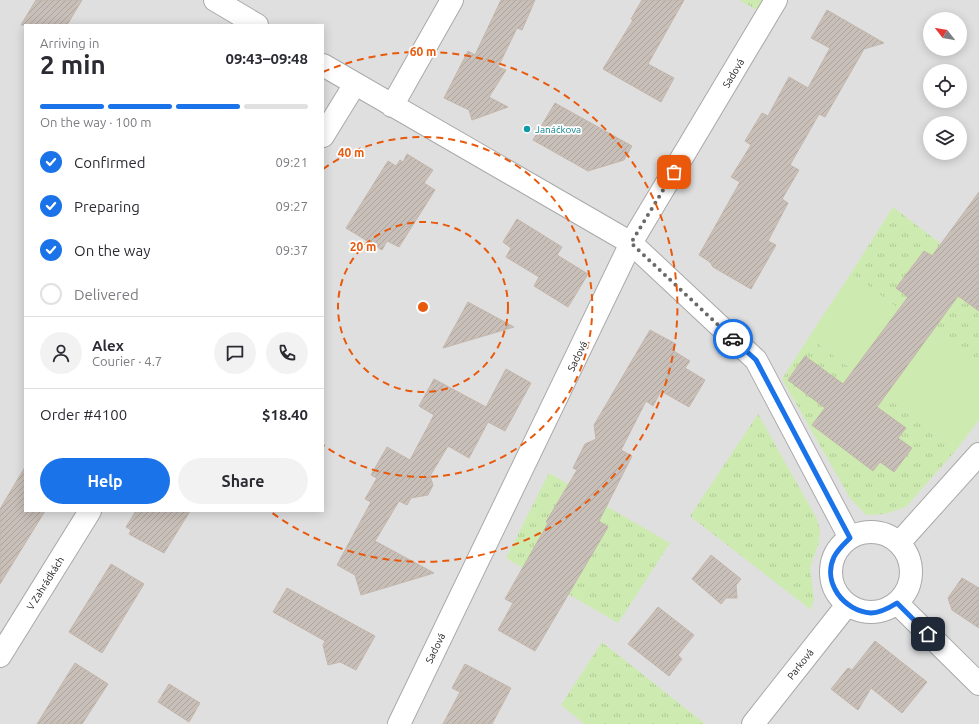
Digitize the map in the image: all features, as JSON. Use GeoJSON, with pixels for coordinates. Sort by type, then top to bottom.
{"type":"FeatureCollection","features":[{"type":"Feature","properties":{"kind":"street"},"geometry":{"type":"LineString","coordinates":[[215,0],[255,24]]}},
{"type":"Feature","properties":{"kind":"street"},"geometry":{"type":"LineString","coordinates":[[392,106],[452,0]]}},
{"type":"Feature","properties":{"kind":"street","name":"Sadová"},"geometry":{"type":"LineString","coordinates":[[399,724],[631,243],[776,0]]}},
{"type":"Feature","properties":{"kind":"street"},"geometry":{"type":"LineString","coordinates":[[324,66],[631,243],[756,360],[850,538]]}},
{"type":"Feature","properties":{"kind":"street"},"geometry":{"type":"LineString","coordinates":[[324,134],[355,84]]}},
{"type":"Feature","properties":{"kind":"street"},"geometry":{"type":"LineString","coordinates":[[899,544],[979,454]]}},
{"type":"Feature","properties":{"kind":"street","name":"V Zahrádkách"},"geometry":{"type":"LineString","coordinates":[[0,656],[89,512]]}},
{"type":"Feature","properties":{"kind":"street"},"geometry":{"type":"LineString","coordinates":[[876,532],[888,536],[899,544],[907,554],[911,567],[911,580],[905,593],[897,603],[885,610],[872,613],[859,611],[847,605],[838,596],[833,584],[831,571],[834,558],[840,547],[850,538],[862,533],[876,532]]}},
{"type":"Feature","properties":{"kind":"street"},"geometry":{"type":"LineString","coordinates":[[897,603],[979,684]]}},
{"type":"Feature","properties":{"kind":"street","name":"Parková"},"geometry":{"type":"LineString","coordinates":[[753,724],[847,605]]}},
{"type":"Feature","properties":{"kind":"shaded area"},"geometry":{"type":"Polygon","coordinates":[[[0,0],[979,0],[979,724],[0,724],[0,0]]]}},
{"type":"Feature","properties":{"kind":"green space"},"geometry":{"type":"Polygon","coordinates":[[[739,0],[763,0],[757,10],[739,0]]]}},
{"type":"Feature","properties":{"kind":"green space"},"geometry":{"type":"Polygon","coordinates":[[[893,207],[979,273],[979,369],[851,273],[893,207]]]}},
{"type":"Feature","properties":{"kind":"green space"},"geometry":{"type":"Polygon","coordinates":[[[851,273],[979,369],[979,420],[957,449],[809,337],[851,273]]]}},
{"type":"Feature","properties":{"kind":"green space"},"geometry":{"type":"Polygon","coordinates":[[[809,337],[957,449],[906,507],[884,514],[866,515],[850,498],[782,379],[809,337]]]}},
{"type":"Feature","properties":{"kind":"green space"},"geometry":{"type":"Polygon","coordinates":[[[758,414],[817,519],[820,531],[819,543],[810,568],[814,599],[811,610],[690,516],[758,414]]]}},
{"type":"Feature","properties":{"kind":"green space"},"geometry":{"type":"Polygon","coordinates":[[[549,473],[670,543],[618,623],[506,558],[549,473]]]}},
{"type":"Feature","properties":{"kind":"green space"},"geometry":{"type":"Polygon","coordinates":[[[602,642],[705,724],[584,724],[561,705],[602,642]]]}},
{"type":"Feature","properties":{"kind":"building"},"geometry":{"type":"Polygon","coordinates":[[[36,0],[82,0],[68,24],[21,25],[36,0]]]}},
{"type":"Feature","properties":{"kind":"building"},"geometry":{"type":"Polygon","coordinates":[[[501,0],[535,0],[522,30],[517,28],[498,67],[506,70],[489,97],[508,107],[472,120],[469,110],[444,98],[468,51],[475,55],[501,0]]]}},
{"type":"Feature","properties":{"kind":"building"},"geometry":{"type":"Polygon","coordinates":[[[642,0],[684,0],[648,64],[674,78],[661,102],[603,69],[633,20],[631,19],[642,0]]]}},
{"type":"Feature","properties":{"kind":"building"},"geometry":{"type":"Polygon","coordinates":[[[827,10],[884,43],[864,49],[825,117],[819,114],[790,165],[799,170],[782,199],[788,203],[768,241],[776,245],[751,289],[713,267],[710,262],[699,255],[740,182],[731,177],[751,145],[745,141],[762,113],[768,116],[789,77],[808,88],[830,48],[811,38],[827,10]]]}},
{"type":"Feature","properties":{"kind":"building"},"geometry":{"type":"Polygon","coordinates":[[[555,103],[632,146],[624,160],[588,171],[533,140],[555,103]]]}},
{"type":"Feature","properties":{"kind":"building"},"geometry":{"type":"Polygon","coordinates":[[[407,154],[433,170],[424,183],[435,190],[399,247],[387,241],[382,250],[346,228],[388,161],[396,166],[400,160],[403,162],[407,154]]]}},
{"type":"Feature","properties":{"kind":"building"},"geometry":{"type":"Polygon","coordinates":[[[979,192],[979,311],[958,296],[877,407],[906,428],[898,438],[912,448],[894,472],[880,462],[873,471],[812,425],[825,408],[788,380],[805,356],[843,384],[908,297],[896,288],[924,251],[932,256],[979,192]]]}},
{"type":"Feature","properties":{"kind":"building"},"geometry":{"type":"Polygon","coordinates":[[[517,219],[562,247],[557,255],[588,274],[568,307],[534,286],[539,277],[506,257],[511,248],[503,242],[517,219]]]}},
{"type":"Feature","properties":{"kind":"building"},"geometry":{"type":"Polygon","coordinates":[[[468,302],[514,327],[443,348],[468,302]]]}},
{"type":"Feature","properties":{"kind":"building"},"geometry":{"type":"Polygon","coordinates":[[[650,330],[676,344],[672,350],[690,361],[685,368],[705,380],[689,407],[661,391],[653,406],[646,401],[621,450],[632,456],[599,521],[608,527],[535,651],[498,630],[513,603],[505,599],[548,523],[546,522],[577,470],[573,468],[585,444],[596,439],[594,425],[650,330]]]}},
{"type":"Feature","properties":{"kind":"building"},"geometry":{"type":"Polygon","coordinates":[[[506,369],[531,383],[505,431],[488,422],[469,458],[448,446],[430,476],[433,485],[428,495],[411,498],[407,505],[399,501],[375,541],[434,573],[361,595],[355,575],[337,565],[371,502],[365,499],[377,478],[371,475],[387,447],[410,460],[434,415],[419,406],[434,379],[486,407],[506,369]]]}},
{"type":"Feature","properties":{"kind":"building"},"geometry":{"type":"Polygon","coordinates":[[[24,469],[24,512],[44,512],[0,584],[0,509],[24,469]]]}},
{"type":"Feature","properties":{"kind":"building"},"geometry":{"type":"Polygon","coordinates":[[[135,512],[189,512],[164,553],[129,534],[131,530],[126,527],[135,512]]]}},
{"type":"Feature","properties":{"kind":"building"},"geometry":{"type":"Polygon","coordinates":[[[711,555],[741,579],[736,585],[737,598],[726,598],[721,604],[692,579],[711,555]]]}},
{"type":"Feature","properties":{"kind":"building"},"geometry":{"type":"Polygon","coordinates":[[[111,564],[144,584],[102,653],[69,632],[111,564]]]}},
{"type":"Feature","properties":{"kind":"building"},"geometry":{"type":"Polygon","coordinates":[[[962,578],[979,588],[979,628],[952,610],[948,598],[962,578]]]}},
{"type":"Feature","properties":{"kind":"building"},"geometry":{"type":"Polygon","coordinates":[[[287,588],[375,636],[356,670],[340,662],[328,665],[323,645],[325,641],[273,612],[287,588]]]}},
{"type":"Feature","properties":{"kind":"building"},"geometry":{"type":"Polygon","coordinates":[[[658,607],[694,635],[678,655],[682,659],[669,676],[628,644],[658,607]]]}},
{"type":"Feature","properties":{"kind":"building"},"geometry":{"type":"Polygon","coordinates":[[[875,641],[927,682],[902,713],[871,688],[858,710],[831,689],[848,668],[852,670],[875,641]]]}},
{"type":"Feature","properties":{"kind":"building"},"geometry":{"type":"Polygon","coordinates":[[[75,663],[108,684],[82,724],[37,724],[75,663]]]}},
{"type":"Feature","properties":{"kind":"building"},"geometry":{"type":"Polygon","coordinates":[[[465,664],[511,688],[492,724],[443,724],[460,692],[452,688],[465,664]]]}},
{"type":"Feature","properties":{"kind":"building"},"geometry":{"type":"Polygon","coordinates":[[[169,684],[200,703],[189,722],[158,702],[169,684]]]}},
{"type":"Feature","properties":{"kind":"way so far"},"geometry":{"type":"LineString","coordinates":[[674,172],[631,243],[733,339]]}},
{"type":"Feature","properties":{"kind":"place","name":"Janáčkova"},"geometry":{"type":"Point","coordinates":[527,129]}},
{"type":"Feature","properties":{"kind":"route"},"geometry":{"type":"LineString","coordinates":[[733,339],[756,360],[850,538],[840,547],[834,558],[831,571],[833,584],[838,596],[847,605],[859,611],[872,613],[885,610],[897,603],[928,634]]}}]}
